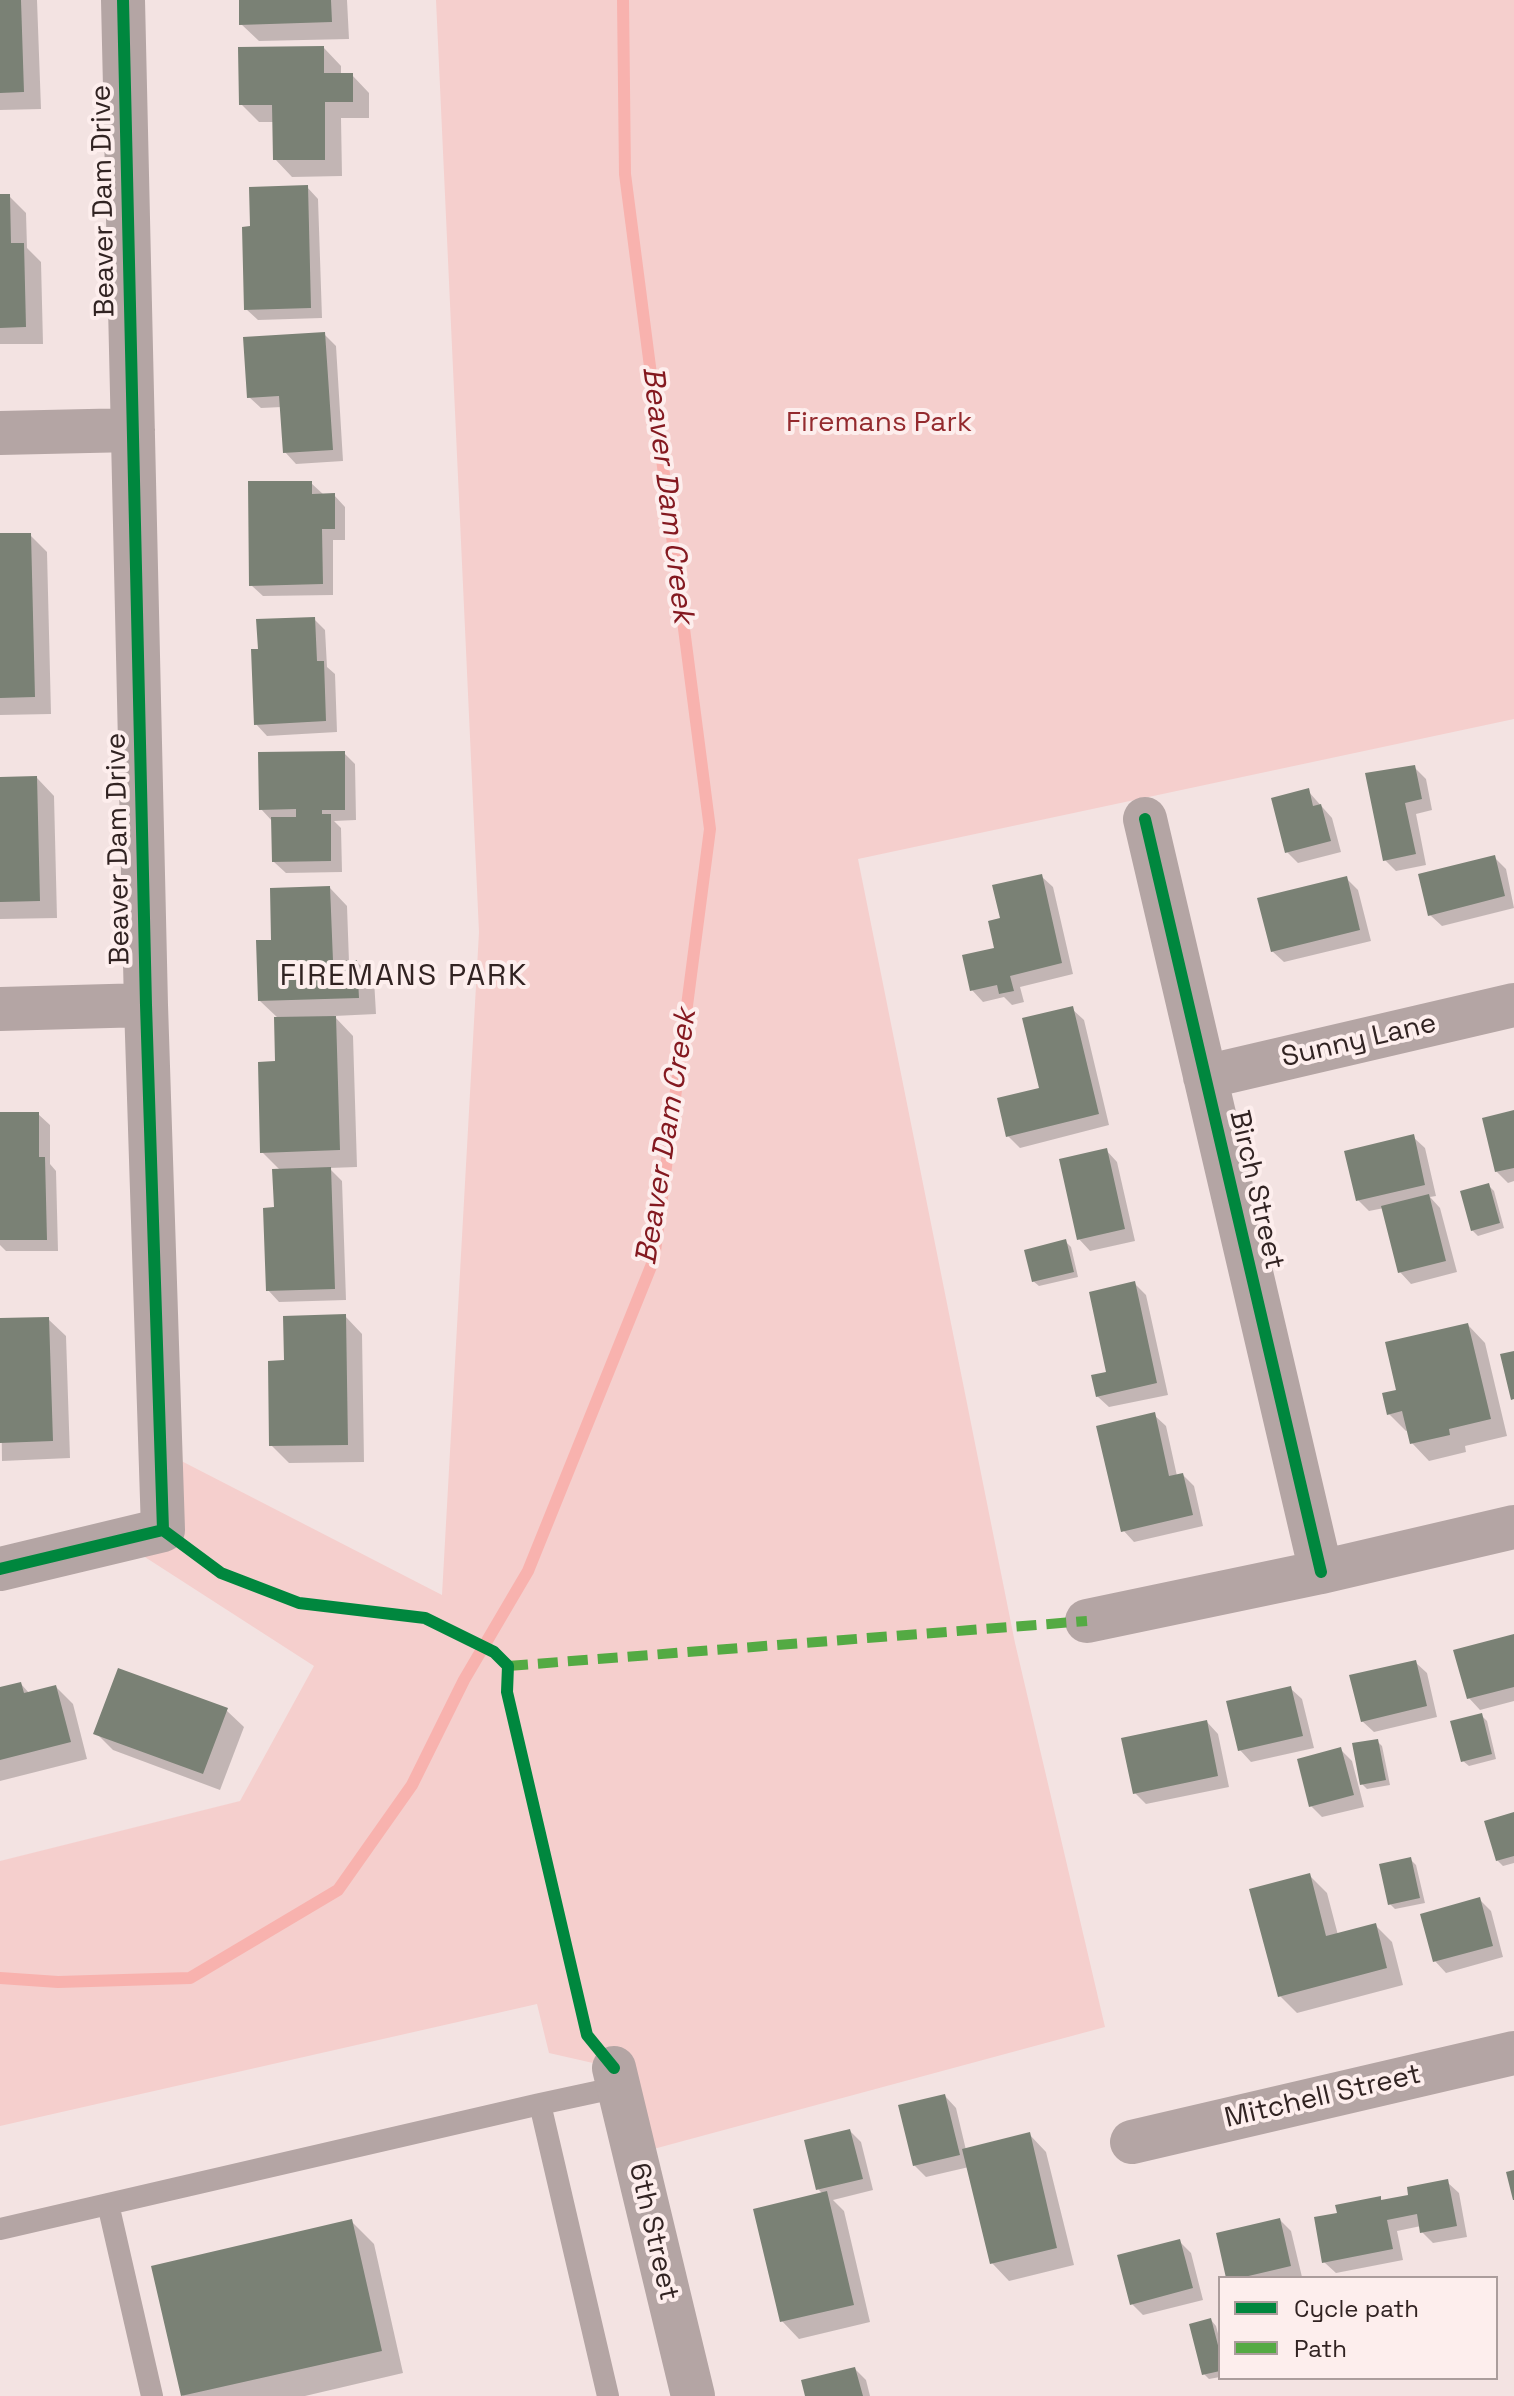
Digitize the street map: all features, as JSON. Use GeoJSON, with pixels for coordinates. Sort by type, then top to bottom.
{"type":"FeatureCollection","features":[{"type":"Feature","properties":{"kind":"street","name":"Beaver Dam Drive"},"geometry":{"type":"LineString","coordinates":[[0,1569],[163,1530],[146,1005],[123,0]]}},
{"type":"Feature","properties":{"kind":"street"},"geometry":{"type":"LineString","coordinates":[[0,433],[133,430]]}},
{"type":"Feature","properties":{"kind":"street","name":"Birch Street"},"geometry":{"type":"LineString","coordinates":[[1145,819],[1321,1572]]}},
{"type":"Feature","properties":{"kind":"street"},"geometry":{"type":"LineString","coordinates":[[0,1009],[146,1005]]}},
{"type":"Feature","properties":{"kind":"street","name":"Sunny Lane"},"geometry":{"type":"LineString","coordinates":[[1205,1077],[1514,1005]]}},
{"type":"Feature","properties":{"kind":"street"},"geometry":{"type":"LineString","coordinates":[[1087,1621],[1321,1572],[1514,1527]]}},
{"type":"Feature","properties":{"kind":"street","name":"Mitchell Street"},"geometry":{"type":"LineString","coordinates":[[1132,2142],[1514,2053]]}},
{"type":"Feature","properties":{"kind":"street","name":"6th Street"},"geometry":{"type":"LineString","coordinates":[[617,2078],[693,2396]]}},
{"type":"Feature","properties":{"kind":"lane"},"geometry":{"type":"LineString","coordinates":[[0,2229],[540,2104],[617,2078]]}},
{"type":"Feature","properties":{"kind":"lane"},"geometry":{"type":"LineString","coordinates":[[540,2104],[608,2396]]}},
{"type":"Feature","properties":{"kind":"lane"},"geometry":{"type":"LineString","coordinates":[[108,2204],[152,2396]]}},
{"type":"Feature","properties":{"kind":"green space","name":"Firemans Park"},"geometry":{"type":"Polygon","coordinates":[[[436,0],[1514,0],[1514,719],[858,859],[1015,1643],[1105,2027],[635,2154],[615,2068],[549,2053],[537,2004],[0,2126],[0,1861],[240,1801],[314,1666],[120,1541],[163,1530],[160,1450],[442,1595],[479,932],[436,0]]]}},
{"type":"Feature","properties":{"kind":"building"},"geometry":{"type":"Polygon","coordinates":[[[0,0],[21,0],[24,92],[0,93],[0,0]]]}},
{"type":"Feature","properties":{"kind":"building"},"geometry":{"type":"Polygon","coordinates":[[[239,0],[331,0],[332,22],[239,25],[239,0]]]}},
{"type":"Feature","properties":{"kind":"building"},"geometry":{"type":"Polygon","coordinates":[[[324,46],[324,73],[353,73],[353,102],[325,102],[325,160],[273,160],[272,105],[239,105],[238,47],[324,46]]]}},
{"type":"Feature","properties":{"kind":"building"},"geometry":{"type":"Polygon","coordinates":[[[308,185],[311,308],[244,310],[242,227],[250,226],[249,187],[308,185]]]}},
{"type":"Feature","properties":{"kind":"building"},"geometry":{"type":"Polygon","coordinates":[[[0,194],[10,194],[11,243],[24,243],[26,327],[0,328],[0,194]]]}},
{"type":"Feature","properties":{"kind":"building"},"geometry":{"type":"Polygon","coordinates":[[[325,332],[333,450],[283,453],[279,396],[247,398],[243,337],[325,332]]]}},
{"type":"Feature","properties":{"kind":"building"},"geometry":{"type":"Polygon","coordinates":[[[248,481],[312,481],[312,494],[335,493],[335,529],[322,529],[323,584],[249,586],[248,481]]]}},
{"type":"Feature","properties":{"kind":"building"},"geometry":{"type":"Polygon","coordinates":[[[0,533],[31,533],[35,697],[0,698],[0,533]]]}},
{"type":"Feature","properties":{"kind":"building"},"geometry":{"type":"Polygon","coordinates":[[[315,617],[317,661],[324,661],[326,721],[254,725],[251,649],[258,649],[256,619],[315,617]]]}},
{"type":"Feature","properties":{"kind":"building"},"geometry":{"type":"Polygon","coordinates":[[[345,751],[345,810],[322,810],[322,814],[331,814],[331,861],[272,862],[271,817],[296,817],[296,809],[259,810],[258,752],[345,751]]]}},
{"type":"Feature","properties":{"kind":"building"},"geometry":{"type":"Polygon","coordinates":[[[1415,765],[1422,799],[1405,803],[1416,854],[1383,861],[1365,773],[1415,765]]]}},
{"type":"Feature","properties":{"kind":"building"},"geometry":{"type":"Polygon","coordinates":[[[37,776],[40,901],[0,902],[0,777],[37,776]]]}},
{"type":"Feature","properties":{"kind":"building"},"geometry":{"type":"Polygon","coordinates":[[[1309,788],[1313,806],[1321,804],[1331,841],[1285,853],[1271,798],[1309,788]]]}},
{"type":"Feature","properties":{"kind":"building"},"geometry":{"type":"Polygon","coordinates":[[[1495,855],[1505,896],[1428,916],[1418,874],[1495,855]]]}},
{"type":"Feature","properties":{"kind":"building"},"geometry":{"type":"Polygon","coordinates":[[[1042,874],[1062,963],[1010,976],[1014,991],[999,994],[997,985],[970,991],[962,955],[994,948],[988,921],[1000,918],[992,885],[1042,874]]]}},
{"type":"Feature","properties":{"kind":"building"},"geometry":{"type":"Polygon","coordinates":[[[1347,876],[1360,930],[1271,952],[1257,898],[1347,876]]]}},
{"type":"Feature","properties":{"kind":"building"},"geometry":{"type":"Polygon","coordinates":[[[330,886],[333,961],[357,960],[359,998],[258,1001],[256,940],[271,940],[270,888],[330,886]]]}},
{"type":"Feature","properties":{"kind":"building"},"geometry":{"type":"Polygon","coordinates":[[[1073,1006],[1099,1114],[1006,1137],[997,1098],[1039,1088],[1022,1018],[1073,1006]]]}},
{"type":"Feature","properties":{"kind":"building"},"geometry":{"type":"Polygon","coordinates":[[[336,1016],[340,1150],[260,1153],[258,1062],[275,1061],[274,1017],[336,1016]]]}},
{"type":"Feature","properties":{"kind":"building"},"geometry":{"type":"Polygon","coordinates":[[[1514,1110],[1514,1168],[1495,1172],[1482,1118],[1514,1110]]]}},
{"type":"Feature","properties":{"kind":"building"},"geometry":{"type":"Polygon","coordinates":[[[0,1112],[39,1112],[39,1157],[45,1157],[47,1240],[0,1240],[0,1112]]]}},
{"type":"Feature","properties":{"kind":"building"},"geometry":{"type":"Polygon","coordinates":[[[1414,1134],[1425,1185],[1356,1201],[1344,1151],[1414,1134]]]}},
{"type":"Feature","properties":{"kind":"building"},"geometry":{"type":"Polygon","coordinates":[[[1107,1148],[1125,1229],[1077,1240],[1059,1159],[1107,1148]]]}},
{"type":"Feature","properties":{"kind":"building"},"geometry":{"type":"Polygon","coordinates":[[[331,1167],[335,1289],[266,1291],[263,1208],[274,1207],[272,1169],[331,1167]]]}},
{"type":"Feature","properties":{"kind":"building"},"geometry":{"type":"Polygon","coordinates":[[[1489,1183],[1500,1223],[1471,1231],[1460,1191],[1489,1183]]]}},
{"type":"Feature","properties":{"kind":"building"},"geometry":{"type":"Polygon","coordinates":[[[1429,1194],[1446,1261],[1398,1273],[1381,1206],[1429,1194]]]}},
{"type":"Feature","properties":{"kind":"building"},"geometry":{"type":"Polygon","coordinates":[[[1066,1239],[1074,1272],[1032,1282],[1024,1250],[1066,1239]]]}},
{"type":"Feature","properties":{"kind":"building"},"geometry":{"type":"Polygon","coordinates":[[[1135,1281],[1157,1383],[1096,1397],[1091,1375],[1106,1372],[1089,1292],[1135,1281]]]}},
{"type":"Feature","properties":{"kind":"building"},"geometry":{"type":"Polygon","coordinates":[[[346,1314],[348,1445],[269,1446],[268,1361],[284,1360],[283,1316],[346,1314]]]}},
{"type":"Feature","properties":{"kind":"building"},"geometry":{"type":"Polygon","coordinates":[[[49,1317],[53,1441],[0,1443],[0,1318],[49,1317]]]}},
{"type":"Feature","properties":{"kind":"building"},"geometry":{"type":"Polygon","coordinates":[[[1468,1323],[1491,1419],[1449,1429],[1450,1435],[1410,1444],[1402,1411],[1387,1415],[1382,1393],[1396,1390],[1385,1342],[1468,1323]]]}},
{"type":"Feature","properties":{"kind":"building"},"geometry":{"type":"Polygon","coordinates":[[[1514,1351],[1514,1399],[1511,1400],[1500,1354],[1514,1351]]]}},
{"type":"Feature","properties":{"kind":"building"},"geometry":{"type":"Polygon","coordinates":[[[1155,1412],[1169,1476],[1183,1473],[1193,1515],[1121,1532],[1096,1426],[1155,1412]]]}},
{"type":"Feature","properties":{"kind":"building"},"geometry":{"type":"Polygon","coordinates":[[[1514,1634],[1514,1687],[1467,1699],[1453,1650],[1514,1634]]]}},
{"type":"Feature","properties":{"kind":"building"},"geometry":{"type":"Polygon","coordinates":[[[1416,1660],[1427,1706],[1361,1722],[1349,1675],[1416,1660]]]}},
{"type":"Feature","properties":{"kind":"building"},"geometry":{"type":"Polygon","coordinates":[[[118,1668],[228,1708],[203,1774],[93,1734],[118,1668]]]}},
{"type":"Feature","properties":{"kind":"building"},"geometry":{"type":"Polygon","coordinates":[[[21,1682],[24,1693],[56,1685],[71,1742],[0,1760],[0,1687],[21,1682]]]}},
{"type":"Feature","properties":{"kind":"building"},"geometry":{"type":"Polygon","coordinates":[[[1291,1686],[1303,1736],[1238,1751],[1226,1701],[1291,1686]]]}},
{"type":"Feature","properties":{"kind":"building"},"geometry":{"type":"Polygon","coordinates":[[[1482,1713],[1492,1754],[1461,1762],[1450,1721],[1482,1713]]]}},
{"type":"Feature","properties":{"kind":"building"},"geometry":{"type":"Polygon","coordinates":[[[1207,1720],[1218,1776],[1133,1794],[1121,1738],[1207,1720]]]}},
{"type":"Feature","properties":{"kind":"building"},"geometry":{"type":"Polygon","coordinates":[[[1378,1739],[1386,1780],[1360,1785],[1352,1743],[1378,1739]]]}},
{"type":"Feature","properties":{"kind":"building"},"geometry":{"type":"Polygon","coordinates":[[[1341,1747],[1354,1795],[1309,1807],[1297,1759],[1341,1747]]]}},
{"type":"Feature","properties":{"kind":"building"},"geometry":{"type":"Polygon","coordinates":[[[1514,1812],[1514,1856],[1496,1861],[1484,1821],[1514,1812]]]}},
{"type":"Feature","properties":{"kind":"building"},"geometry":{"type":"Polygon","coordinates":[[[1411,1857],[1420,1898],[1388,1905],[1379,1864],[1411,1857]]]}},
{"type":"Feature","properties":{"kind":"building"},"geometry":{"type":"Polygon","coordinates":[[[1310,1873],[1326,1936],[1376,1923],[1387,1968],[1278,1997],[1249,1889],[1310,1873]]]}},
{"type":"Feature","properties":{"kind":"building"},"geometry":{"type":"Polygon","coordinates":[[[1480,1897],[1493,1946],[1433,1962],[1420,1914],[1480,1897]]]}},
{"type":"Feature","properties":{"kind":"building"},"geometry":{"type":"Polygon","coordinates":[[[945,2094],[960,2155],[913,2166],[898,2105],[945,2094]]]}},
{"type":"Feature","properties":{"kind":"building"},"geometry":{"type":"Polygon","coordinates":[[[850,2129],[863,2179],[816,2190],[804,2140],[850,2129]]]}},
{"type":"Feature","properties":{"kind":"building"},"geometry":{"type":"Polygon","coordinates":[[[1030,2132],[1057,2248],[990,2264],[962,2149],[1030,2132]]]}},
{"type":"Feature","properties":{"kind":"building"},"geometry":{"type":"Polygon","coordinates":[[[1514,2170],[1514,2200],[1513,2200],[1506,2172],[1514,2170]]]}},
{"type":"Feature","properties":{"kind":"building"},"geometry":{"type":"Polygon","coordinates":[[[1448,2179],[1457,2226],[1420,2233],[1417,2214],[1387,2220],[1393,2249],[1322,2263],[1314,2217],[1337,2213],[1335,2205],[1381,2196],[1381,2200],[1408,2195],[1407,2187],[1448,2179]]]}},
{"type":"Feature","properties":{"kind":"building"},"geometry":{"type":"Polygon","coordinates":[[[827,2191],[854,2305],[780,2322],[753,2209],[827,2191]]]}},
{"type":"Feature","properties":{"kind":"building"},"geometry":{"type":"Polygon","coordinates":[[[1280,2218],[1291,2266],[1248,2276],[1226,2276],[1216,2233],[1280,2218]]]}},
{"type":"Feature","properties":{"kind":"building"},"geometry":{"type":"Polygon","coordinates":[[[352,2219],[382,2351],[181,2396],[151,2266],[352,2219]]]}},
{"type":"Feature","properties":{"kind":"building"},"geometry":{"type":"Polygon","coordinates":[[[1180,2239],[1193,2288],[1130,2305],[1117,2255],[1180,2239]]]}},
{"type":"Feature","properties":{"kind":"building"},"geometry":{"type":"Polygon","coordinates":[[[1211,2318],[1218,2345],[1218,2371],[1202,2375],[1189,2324],[1211,2318]]]}},
{"type":"Feature","properties":{"kind":"building"},"geometry":{"type":"Polygon","coordinates":[[[855,2367],[863,2396],[805,2396],[801,2380],[855,2367]]]}},
{"type":"Feature","properties":{"kind":"waterway","name":"Beaver Dam Creek"},"geometry":{"type":"LineString","coordinates":[[0,1978],[58,1982],[190,1978],[338,1890],[412,1785],[464,1680],[528,1571],[654,1259],[710,829],[625,174],[623,0]]}},
{"type":"Feature","properties":{"kind":"marked path"},"geometry":{"type":"LineString","coordinates":[[508,1666],[1087,1621]]}},
{"type":"Feature","properties":{"kind":"cycle path"},"geometry":{"type":"LineString","coordinates":[[123,0],[146,1005],[163,1530]]}},
{"type":"Feature","properties":{"kind":"cycle path"},"geometry":{"type":"LineString","coordinates":[[1145,819],[1321,1572]]}},
{"type":"Feature","properties":{"kind":"cycle path"},"geometry":{"type":"LineString","coordinates":[[163,1530],[221,1573],[299,1603],[425,1618],[494,1652],[508,1666],[507,1692],[587,2035],[614,2068]]}},
{"type":"Feature","properties":{"kind":"cycle path"},"geometry":{"type":"LineString","coordinates":[[0,1569],[163,1530]]}},
{"type":"Feature","properties":{"kind":"district","name":"FIREMANS PARK"},"geometry":{"type":"Point","coordinates":[404,977]}}]}
